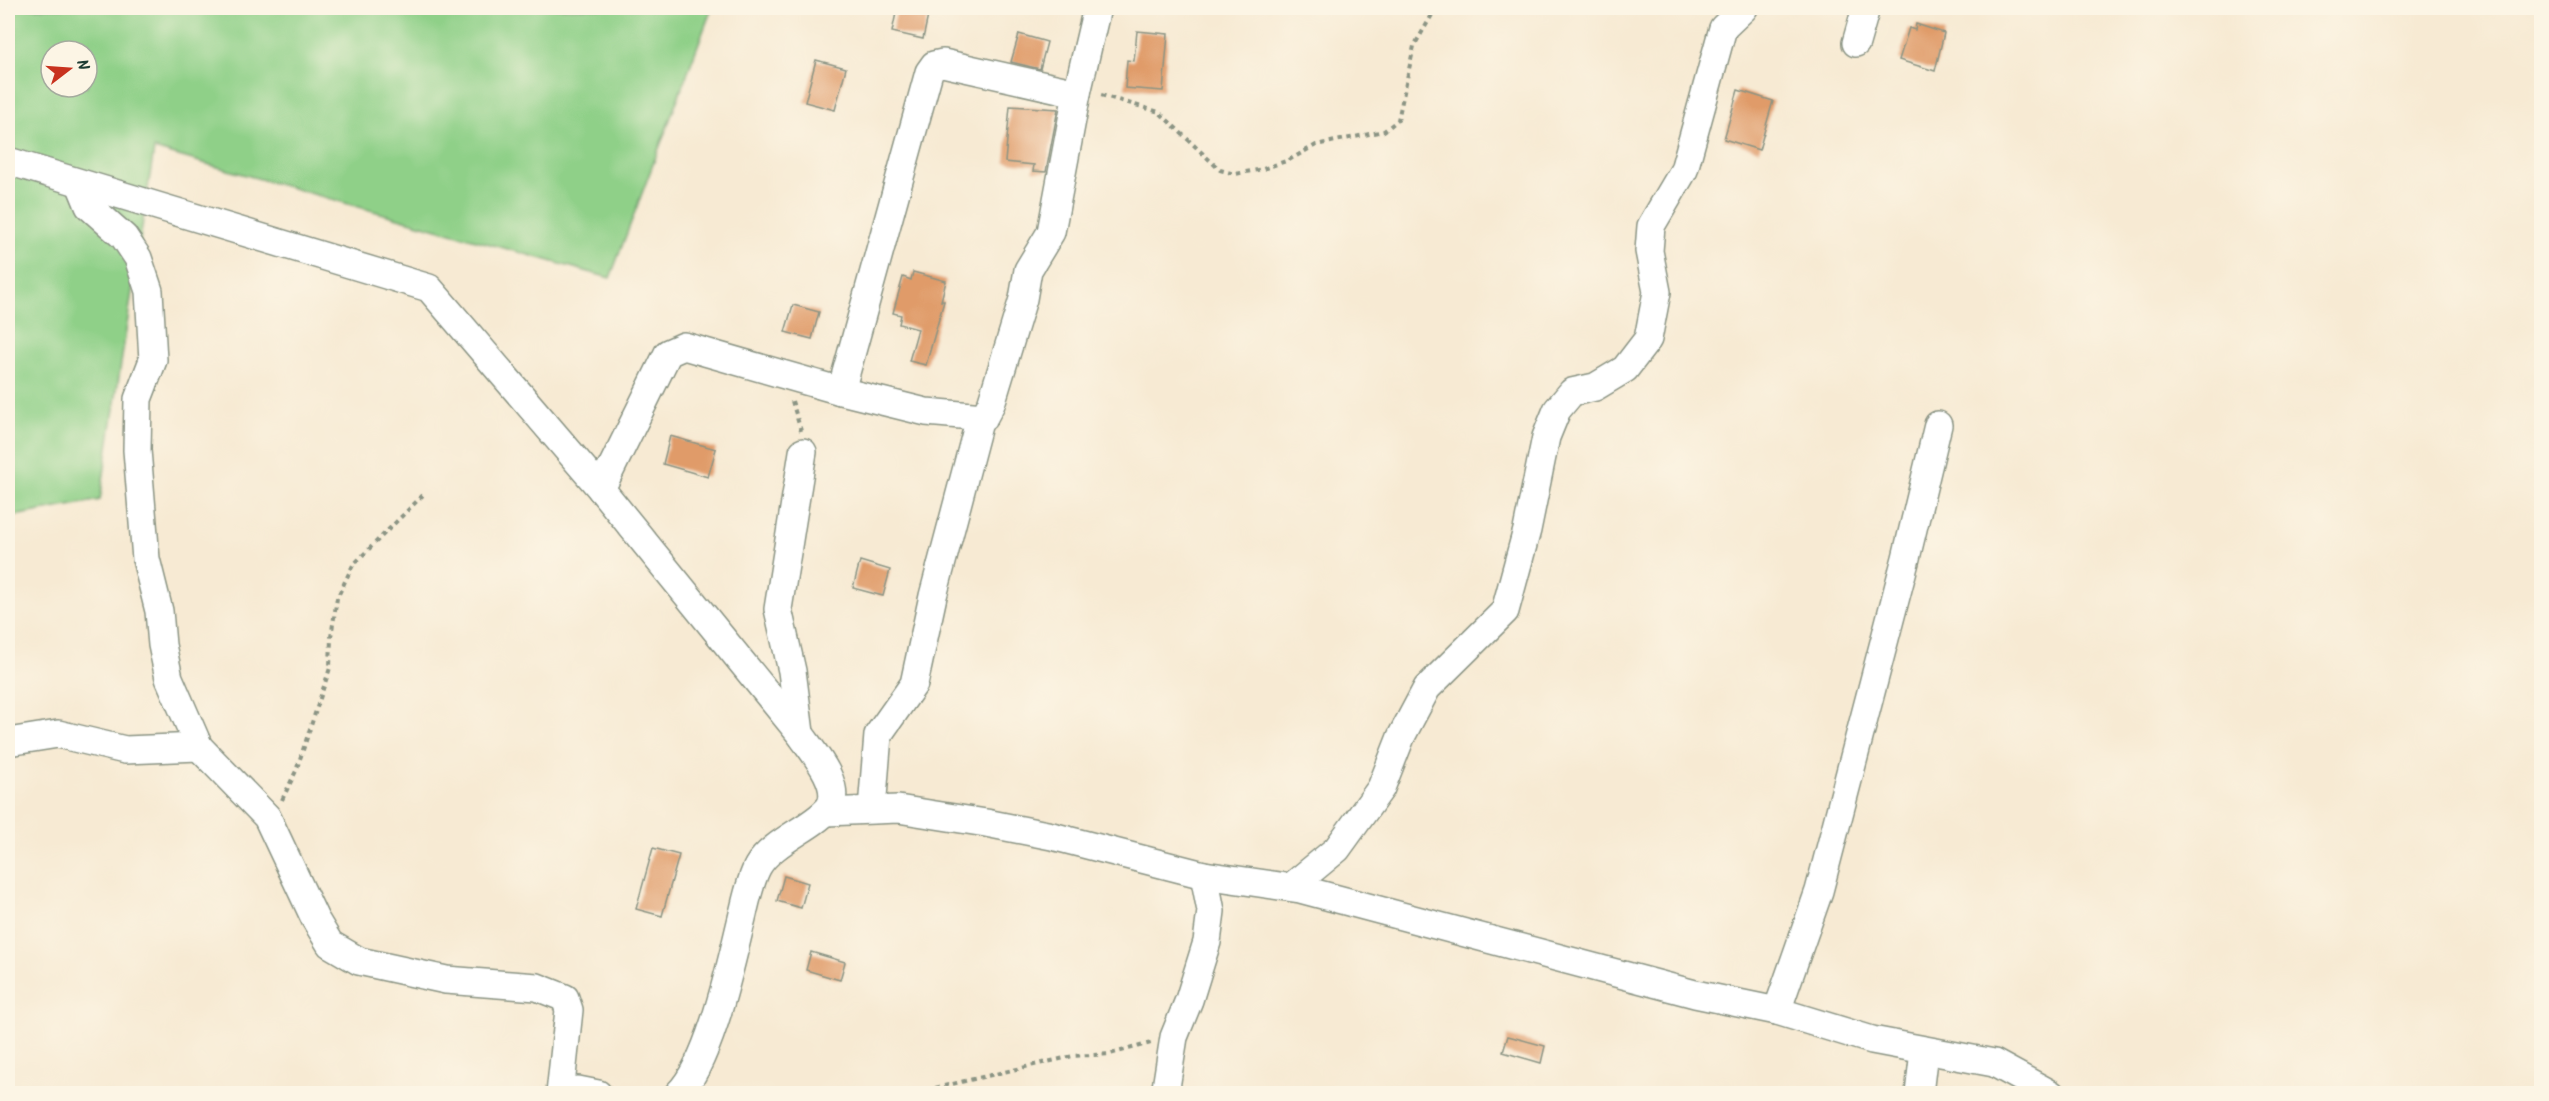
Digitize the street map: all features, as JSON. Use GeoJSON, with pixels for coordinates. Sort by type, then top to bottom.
{"type":"FeatureCollection","features":[{"type":"Feature","properties":{"kind":"street"},"geometry":{"type":"LineString","coordinates":[[601,489],[668,353],[684,346],[841,391],[926,412],[984,417],[991,404],[1023,300],[1028,270],[1051,232],[1077,93],[1097,8]]}},
{"type":"Feature","properties":{"kind":"street"},"geometry":{"type":"LineString","coordinates":[[1291,887],[1337,849],[1381,788],[1401,737],[1427,688],[1505,611],[1527,531],[1546,437],[1557,410],[1572,393],[1595,387],[1625,369],[1648,339],[1657,292],[1649,251],[1651,226],[1684,170],[1723,28],[1744,8]]}},
{"type":"Feature","properties":{"kind":"street"},"geometry":{"type":"LineString","coordinates":[[1856,44],[1866,8]]}},
{"type":"Feature","properties":{"kind":"street"},"geometry":{"type":"LineString","coordinates":[[841,391],[929,72],[934,65],[943,63],[1077,93]]}},
{"type":"Feature","properties":{"kind":"street"},"geometry":{"type":"LineString","coordinates":[[8,161],[429,288],[601,489],[801,735],[824,769],[830,785],[832,802],[826,812],[781,842],[758,866],[706,1047],[678,1094]]}},
{"type":"Feature","properties":{"kind":"street"},"geometry":{"type":"LineString","coordinates":[[80,184],[89,206],[124,237],[138,258],[149,291],[153,360],[138,399],[141,507],[146,559],[159,611],[162,645],[169,678],[198,747],[267,817],[315,919],[330,944],[359,961],[446,980],[537,987],[565,998],[570,1010],[560,1094]]}},
{"type":"Feature","properties":{"kind":"street"},"geometry":{"type":"LineString","coordinates":[[872,809],[878,735],[914,684],[933,596],[980,418]]}},
{"type":"Feature","properties":{"kind":"street"},"geometry":{"type":"LineString","coordinates":[[1777,1011],[1819,891],[1906,558],[1938,425]]}},
{"type":"Feature","properties":{"kind":"street"},"geometry":{"type":"LineString","coordinates":[[801,735],[792,671],[778,609],[803,452]]}},
{"type":"Feature","properties":{"kind":"street"},"geometry":{"type":"LineString","coordinates":[[8,742],[58,734],[125,750],[198,747]]}},
{"type":"Feature","properties":{"kind":"street"},"geometry":{"type":"LineString","coordinates":[[826,812],[898,809],[1052,836],[1204,874],[1291,887],[1695,994],[1777,1011],[1872,1040],[1994,1063],[2051,1094]]}},
{"type":"Feature","properties":{"kind":"street"},"geometry":{"type":"LineString","coordinates":[[1165,1094],[1174,1037],[1189,1000],[1207,942],[1211,911],[1204,874]]}},
{"type":"Feature","properties":{"kind":"street"},"geometry":{"type":"LineString","coordinates":[[1918,1094],[1924,1051]]}},
{"type":"Feature","properties":{"kind":"street"},"geometry":{"type":"LineString","coordinates":[[572,1094],[578,1090],[598,1094]]}},
{"type":"Feature","properties":{"kind":"path"},"geometry":{"type":"LineString","coordinates":[[1077,93],[1112,96],[1160,112],[1220,170],[1235,174],[1263,169],[1289,160],[1316,145],[1384,131],[1398,120],[1414,46],[1436,8]]}},
{"type":"Feature","properties":{"kind":"path"},"geometry":{"type":"LineString","coordinates":[[781,372],[800,422],[803,452]]}},
{"type":"Feature","properties":{"kind":"path"},"geometry":{"type":"LineString","coordinates":[[271,825],[296,771],[321,700],[330,668],[331,637],[337,598],[353,564],[423,495]]}},
{"type":"Feature","properties":{"kind":"path"},"geometry":{"type":"LineString","coordinates":[[909,1094],[1073,1056],[1110,1054],[1174,1037]]}},
{"type":"Feature","properties":{"kind":"green space"},"geometry":{"type":"Polygon","coordinates":[[[8,8],[712,8],[610,278],[154,149],[100,500],[8,517],[8,8]]]}},
{"type":"Feature","properties":{"kind":"building"},"geometry":{"type":"Polygon","coordinates":[[[897,8],[929,11],[923,39],[892,32],[897,8]]]}},
{"type":"Feature","properties":{"kind":"building"},"geometry":{"type":"Polygon","coordinates":[[[1916,24],[1944,33],[1935,71],[1899,60],[1909,28],[1915,30],[1916,24]]]}},
{"type":"Feature","properties":{"kind":"building"},"geometry":{"type":"Polygon","coordinates":[[[1137,31],[1168,34],[1163,91],[1125,88],[1127,60],[1134,61],[1137,31]]]}},
{"type":"Feature","properties":{"kind":"building"},"geometry":{"type":"Polygon","coordinates":[[[1019,34],[1047,42],[1040,69],[1011,62],[1019,34]]]}},
{"type":"Feature","properties":{"kind":"building"},"geometry":{"type":"Polygon","coordinates":[[[816,60],[846,68],[835,110],[805,102],[816,60]]]}},
{"type":"Feature","properties":{"kind":"building"},"geometry":{"type":"Polygon","coordinates":[[[1738,90],[1773,101],[1759,150],[1724,139],[1738,90]]]}},
{"type":"Feature","properties":{"kind":"building"},"geometry":{"type":"Polygon","coordinates":[[[1010,106],[1058,109],[1046,172],[1033,171],[1034,165],[1005,162],[1010,106]]]}},
{"type":"Feature","properties":{"kind":"building"},"geometry":{"type":"Polygon","coordinates":[[[913,272],[946,281],[941,301],[944,301],[926,365],[909,361],[918,329],[899,324],[901,315],[893,313],[903,277],[911,280],[913,272]]]}},
{"type":"Feature","properties":{"kind":"building"},"geometry":{"type":"Polygon","coordinates":[[[793,305],[819,312],[812,339],[785,332],[793,305]]]}},
{"type":"Feature","properties":{"kind":"building"},"geometry":{"type":"Polygon","coordinates":[[[670,436],[716,449],[708,477],[663,464],[670,436]]]}},
{"type":"Feature","properties":{"kind":"building"},"geometry":{"type":"Polygon","coordinates":[[[860,561],[890,570],[883,596],[853,588],[860,561]]]}},
{"type":"Feature","properties":{"kind":"building"},"geometry":{"type":"Polygon","coordinates":[[[653,848],[679,855],[662,916],[636,909],[653,848]]]}},
{"type":"Feature","properties":{"kind":"building"},"geometry":{"type":"Polygon","coordinates":[[[784,876],[808,883],[801,908],[777,901],[784,876]]]}},
{"type":"Feature","properties":{"kind":"building"},"geometry":{"type":"Polygon","coordinates":[[[811,952],[845,962],[840,980],[806,970],[811,952]]]}},
{"type":"Feature","properties":{"kind":"building"},"geometry":{"type":"Polygon","coordinates":[[[1508,1036],[1545,1046],[1541,1063],[1503,1052],[1508,1036]]]}}]}
